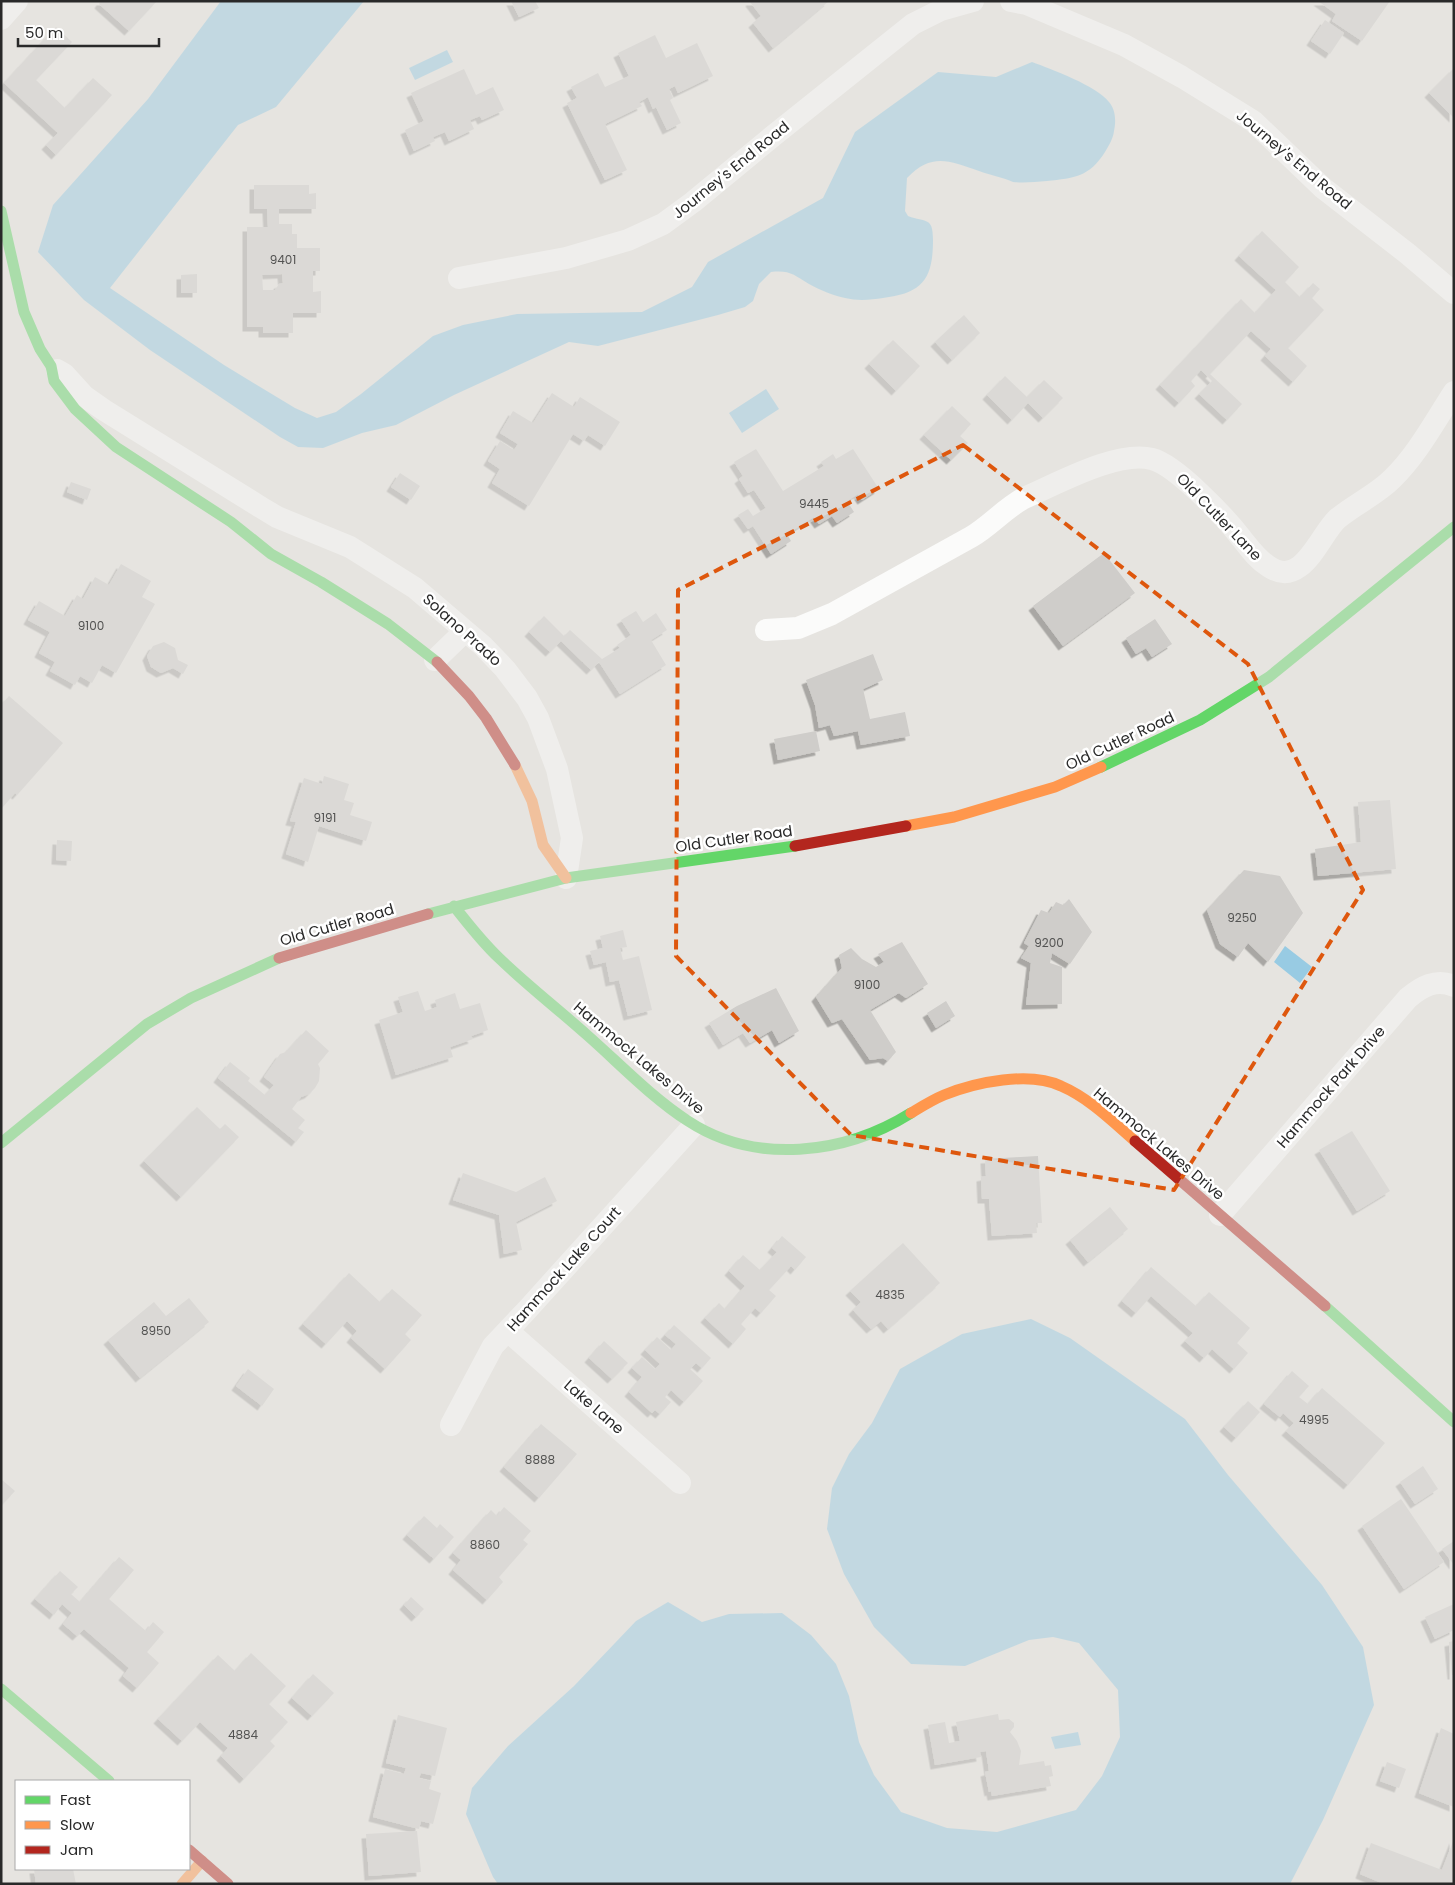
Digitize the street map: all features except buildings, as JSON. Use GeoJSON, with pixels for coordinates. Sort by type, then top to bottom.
{"type":"FeatureCollection","features":[{"type":"Feature","properties":{"kind":"street"},"geometry":{"type":"LineString","coordinates":[[1,19],[17,1]]}},
{"type":"Feature","properties":{"kind":"street","name":"Journey's End Road"},"geometry":{"type":"LineString","coordinates":[[459,278],[566,258],[628,240],[663,224],[707,191],[913,24],[941,10],[974,1]]}},
{"type":"Feature","properties":{"kind":"street","name":"Journey's End Road"},"geometry":{"type":"LineString","coordinates":[[1011,1],[1027,4],[1124,45],[1240,112],[1267,134],[1324,188],[1454,293]]}},
{"type":"Feature","properties":{"kind":"street","name":"Solano Prado"},"geometry":{"type":"LineString","coordinates":[[1,210],[24,312],[40,349],[52,366],[64,374],[90,401],[277,517],[350,547],[415,588],[483,646],[514,680],[527,698],[545,733],[561,784],[572,838],[566,878]]}},
{"type":"Feature","properties":{"kind":"street","name":"Solano Prado"},"geometry":{"type":"LineString","coordinates":[[52,366],[54,381],[63,394],[89,424],[116,447],[215,511],[270,554],[321,582],[388,624],[435,660],[469,696],[486,718],[517,767],[532,801],[543,845],[566,878]]}},
{"type":"Feature","properties":{"kind":"street","name":"Old Cutler Lane"},"geometry":{"type":"LineString","coordinates":[[766,630],[798,628],[832,614],[971,538],[1024,498],[1103,463],[1127,457],[1152,459],[1166,466],[1203,498],[1268,567],[1277,571],[1294,569],[1305,563],[1313,555],[1329,528],[1338,519],[1393,479],[1415,451],[1454,392]]}},
{"type":"Feature","properties":{"kind":"street"},"geometry":{"type":"LineString","coordinates":[[116,447],[131,427]]}},
{"type":"Feature","properties":{"kind":"street"},"geometry":{"type":"LineString","coordinates":[[215,511],[231,489]]}},
{"type":"Feature","properties":{"kind":"street","name":"Old Cutler Road"},"geometry":{"type":"LineString","coordinates":[[1,1143],[147,1024],[190,998],[279,958],[454,906],[566,878],[765,851],[954,817],[1055,786],[1127,756],[1200,720],[1269,677],[1454,527]]}},
{"type":"Feature","properties":{"kind":"street"},"geometry":{"type":"LineString","coordinates":[[435,660],[465,631]]}},
{"type":"Feature","properties":{"kind":"street","name":"Hammock Lakes Drive"},"geometry":{"type":"LineString","coordinates":[[454,906],[499,958],[665,1103],[694,1125],[714,1136],[747,1146],[782,1150],[844,1142],[875,1133],[937,1098],[964,1088],[1016,1080],[1047,1080],[1075,1093],[1094,1107],[1220,1215],[1417,1387],[1454,1422]]}},
{"type":"Feature","properties":{"kind":"street","name":"Hammock Park Drive"},"geometry":{"type":"LineString","coordinates":[[1220,1215],[1408,998],[1424,987],[1436,982],[1446,982],[1454,986]]}},
{"type":"Feature","properties":{"kind":"street","name":"Hammock Lake Court"},"geometry":{"type":"LineString","coordinates":[[451,1425],[492,1346],[508,1331],[694,1125]]}},
{"type":"Feature","properties":{"kind":"street","name":"Lake Lane"},"geometry":{"type":"LineString","coordinates":[[508,1331],[680,1483]]}},
{"type":"Feature","properties":{"kind":"street"},"geometry":{"type":"LineString","coordinates":[[1,1689],[108,1780]]}},
{"type":"Feature","properties":{"kind":"street"},"geometry":{"type":"LineString","coordinates":[[190,1851],[228,1884]]}},
{"type":"Feature","properties":{"kind":"street"},"geometry":{"type":"LineString","coordinates":[[182,1884],[202,1861]]}},
{"type":"Feature","properties":{"kind":"highlighted area"},"geometry":{"type":"Polygon","coordinates":[[[963,445],[1248,664],[1363,890],[1174,1190],[851,1135],[676,956],[678,590],[963,445]]]}},
{"type":"Feature","properties":{"kind":"water"},"geometry":{"type":"Polygon","coordinates":[[[221,1],[364,1],[276,107],[238,125],[110,288],[224,365],[295,408],[317,418],[336,412],[433,336],[463,325],[517,314],[642,312],[692,287],[708,262],[823,198],[855,132],[938,72],[996,77],[1032,62],[1073,79],[1103,96],[1113,109],[1115,127],[1111,142],[1093,167],[1080,175],[1066,179],[1013,182],[959,164],[941,161],[933,162],[916,170],[907,178],[905,211],[908,216],[924,220],[932,227],[932,254],[931,265],[923,282],[907,292],[896,296],[874,299],[850,299],[822,291],[792,274],[771,272],[759,284],[753,301],[745,307],[598,346],[569,342],[454,395],[396,425],[362,433],[323,448],[298,447],[280,437],[150,350],[84,300],[38,252],[53,205],[148,99],[221,1]]]}},
{"type":"Feature","properties":{"kind":"water"},"geometry":{"type":"Polygon","coordinates":[[[447,50],[453,62],[415,80],[409,68],[447,50]]]}},
{"type":"Feature","properties":{"kind":"water"},"geometry":{"type":"Polygon","coordinates":[[[766,389],[779,409],[742,433],[729,413],[766,389]]]}},
{"type":"Feature","properties":{"kind":"water"},"geometry":{"type":"Polygon","coordinates":[[[1285,946],[1312,967],[1300,983],[1274,962],[1285,946]]]}},
{"type":"Feature","properties":{"kind":"water"},"geometry":{"type":"Polygon","coordinates":[[[1031,1319],[1070,1338],[1185,1419],[1228,1475],[1322,1585],[1363,1647],[1374,1705],[1323,1820],[1290,1884],[498,1884],[493,1877],[466,1814],[472,1788],[508,1746],[574,1686],[636,1621],[668,1602],[702,1622],[729,1614],[782,1613],[811,1635],[836,1664],[849,1696],[859,1742],[874,1775],[901,1812],[947,1828],[997,1832],[1076,1810],[1102,1776],[1120,1737],[1118,1690],[1079,1643],[1053,1637],[1029,1640],[965,1666],[911,1664],[874,1627],[844,1574],[827,1529],[832,1488],[849,1454],[872,1423],[900,1369],[962,1334],[1031,1319]]]}},
{"type":"Feature","properties":{"kind":"water"},"geometry":{"type":"Polygon","coordinates":[[[1078,1732],[1081,1745],[1055,1749],[1051,1737],[1078,1732]]]}},
{"type":"Feature","properties":{"kind":"traffic: fast"},"geometry":{"type":"LineString","coordinates":[[1,211],[24,312],[40,349],[51,366],[54,381],[75,409],[116,447],[231,522],[271,554],[321,582],[388,624],[437,662]]}},
{"type":"Feature","properties":{"kind":"traffic: fast"},"geometry":{"type":"LineString","coordinates":[[1101,767],[1200,720],[1269,677],[1454,527]]}},
{"type":"Feature","properties":{"kind":"traffic: fast"},"geometry":{"type":"LineString","coordinates":[[428,914],[566,878],[795,846]]}},
{"type":"Feature","properties":{"kind":"traffic: fast"},"geometry":{"type":"LineString","coordinates":[[454,906],[499,958],[648,1091],[674,1112],[714,1135],[742,1144],[770,1149],[800,1149],[829,1146],[885,1127],[911,1113]]}},
{"type":"Feature","properties":{"kind":"traffic: fast"},"geometry":{"type":"LineString","coordinates":[[1,1143],[147,1024],[191,998],[279,958]]}},
{"type":"Feature","properties":{"kind":"traffic: fast"},"geometry":{"type":"LineString","coordinates":[[1325,1306],[1454,1422]]}},
{"type":"Feature","properties":{"kind":"traffic: fast"},"geometry":{"type":"LineString","coordinates":[[1,1689],[108,1780]]}},
{"type":"Feature","properties":{"kind":"traffic: slow"},"geometry":{"type":"LineString","coordinates":[[515,765],[532,801],[543,845],[566,878]]}},
{"type":"Feature","properties":{"kind":"traffic: slow"},"geometry":{"type":"LineString","coordinates":[[906,826],[954,817],[1055,787],[1101,767]]}},
{"type":"Feature","properties":{"kind":"traffic: slow"},"geometry":{"type":"LineString","coordinates":[[911,1113],[940,1097],[971,1086],[1003,1080],[1034,1079],[1061,1086],[1081,1097],[1100,1110],[1135,1141]]}},
{"type":"Feature","properties":{"kind":"traffic: slow"},"geometry":{"type":"LineString","coordinates":[[182,1884],[202,1861]]}},
{"type":"Feature","properties":{"kind":"traffic: jam"},"geometry":{"type":"LineString","coordinates":[[437,662],[469,696],[486,718],[515,765]]}},
{"type":"Feature","properties":{"kind":"traffic: jam"},"geometry":{"type":"LineString","coordinates":[[795,846],[906,826]]}},
{"type":"Feature","properties":{"kind":"traffic: jam"},"geometry":{"type":"LineString","coordinates":[[279,958],[428,914]]}},
{"type":"Feature","properties":{"kind":"traffic: jam"},"geometry":{"type":"LineString","coordinates":[[1135,1141],[1325,1306]]}},
{"type":"Feature","properties":{"kind":"traffic: jam"},"geometry":{"type":"LineString","coordinates":[[190,1851],[228,1884]]}}]}
